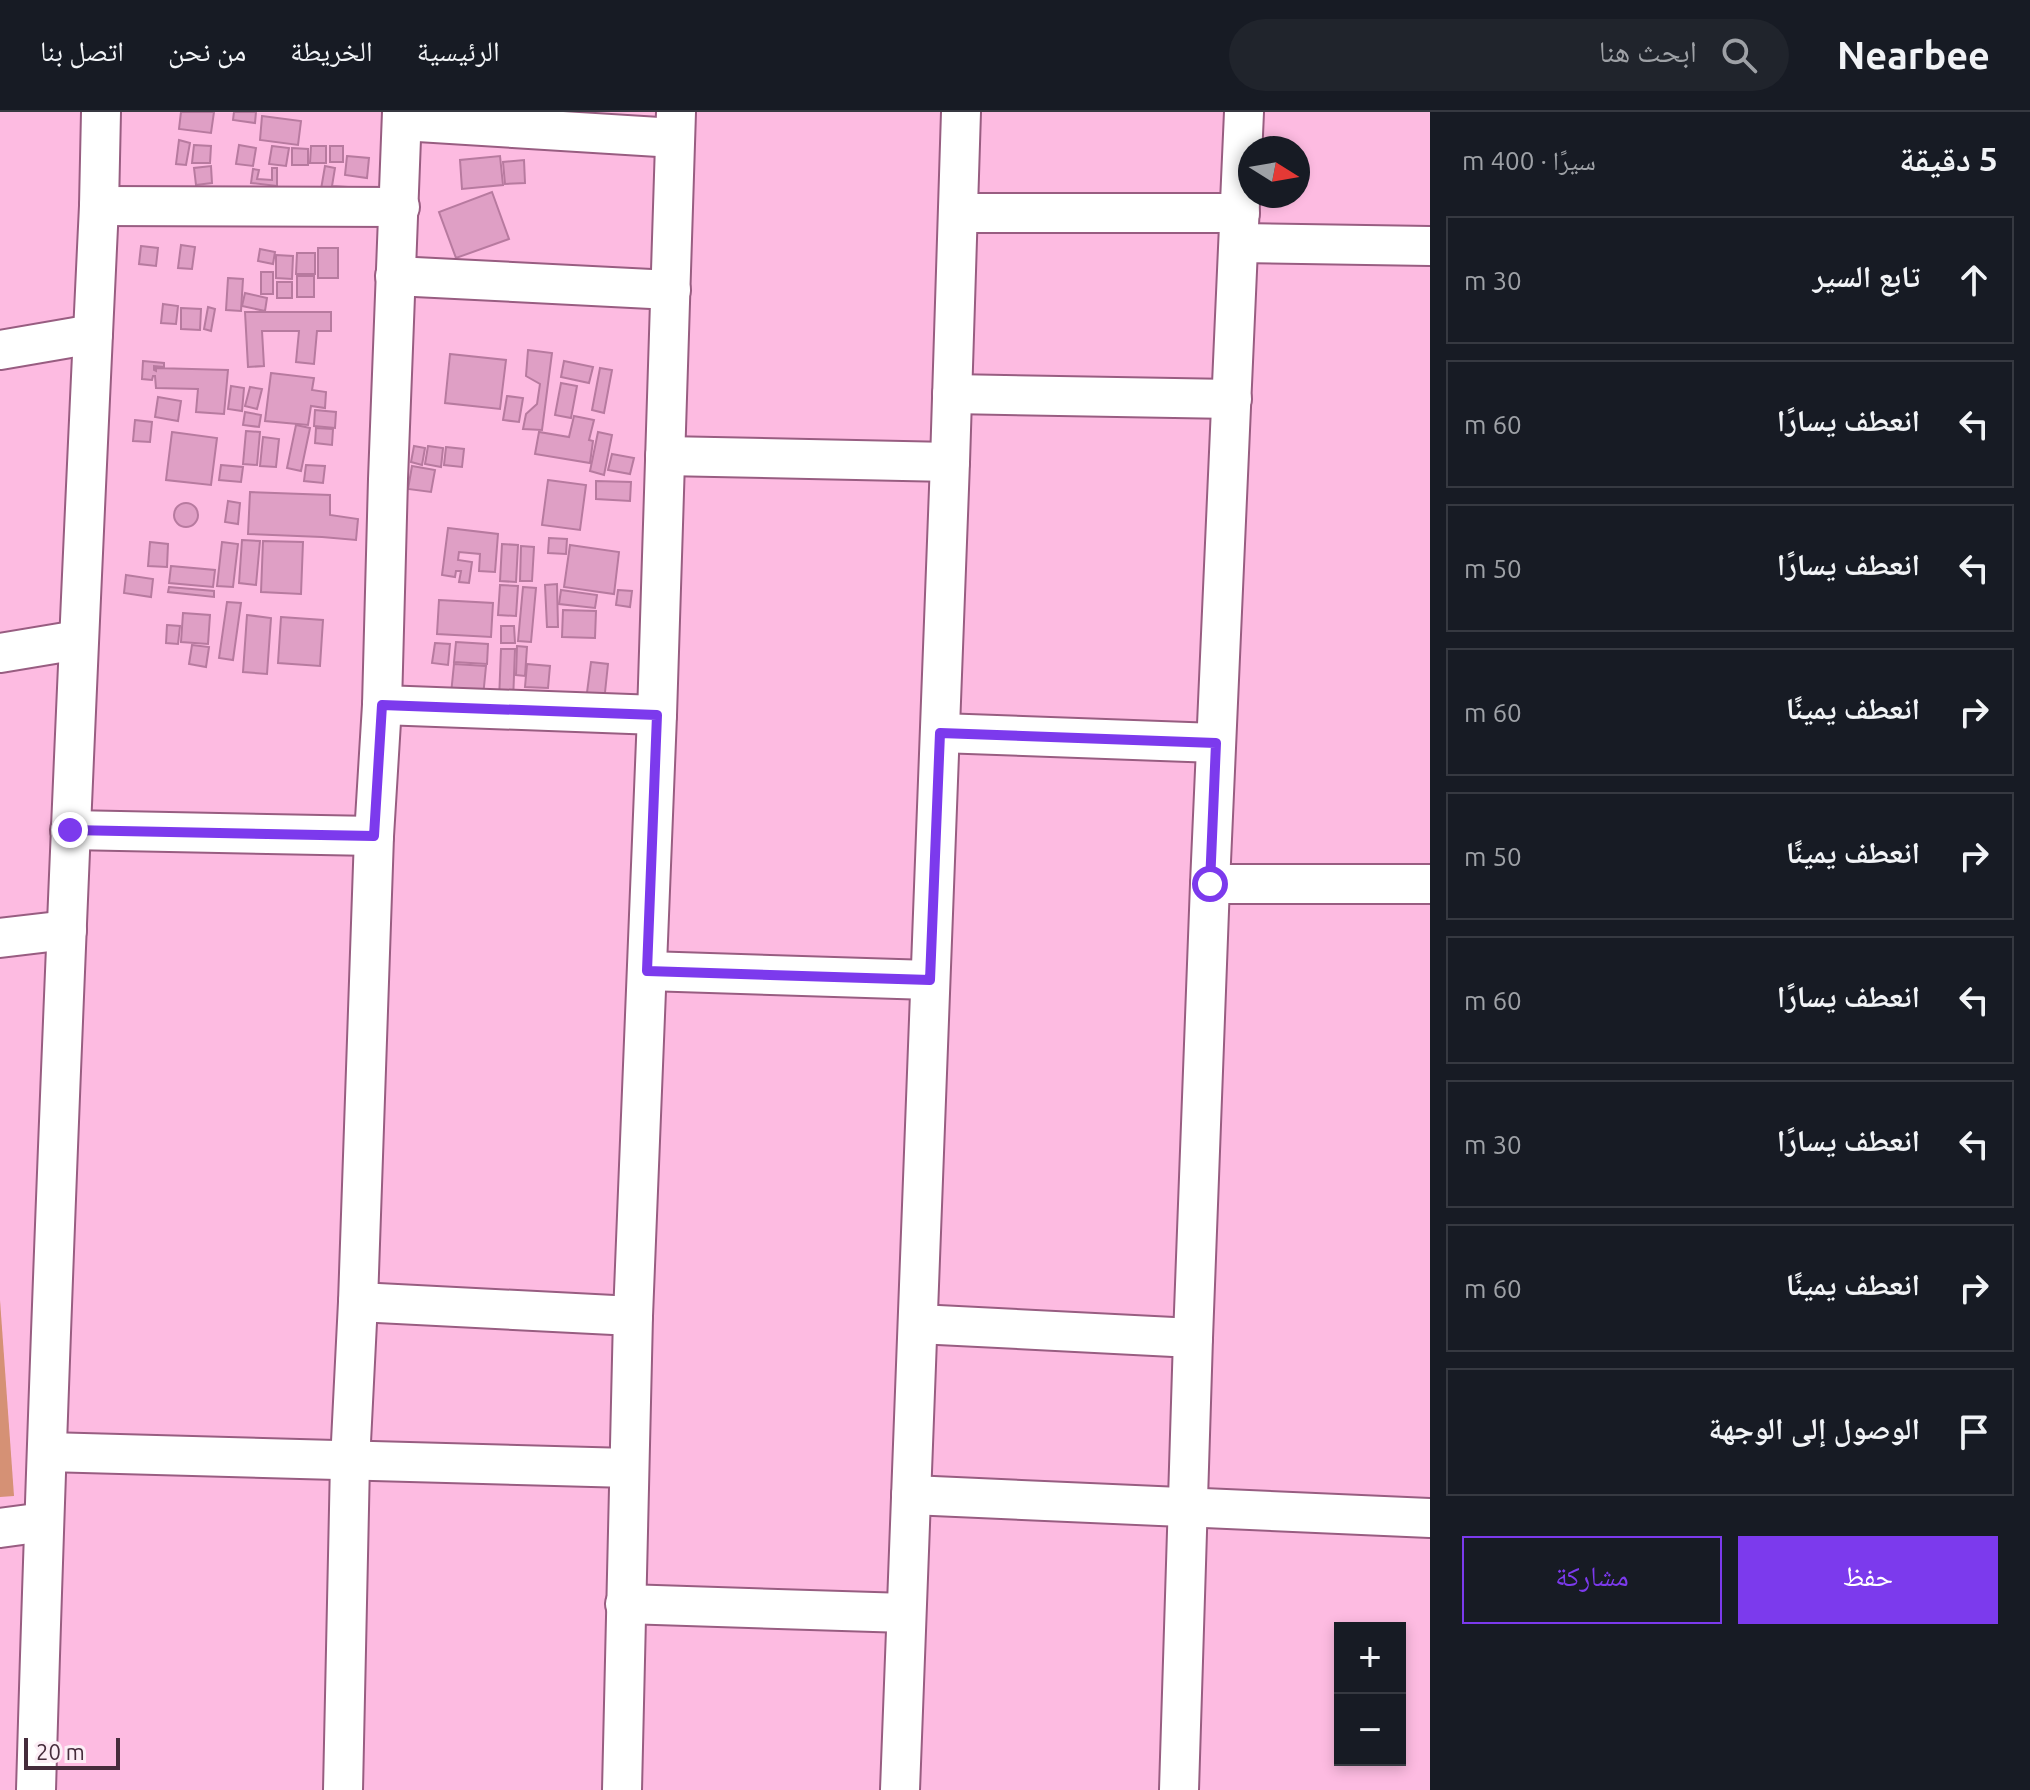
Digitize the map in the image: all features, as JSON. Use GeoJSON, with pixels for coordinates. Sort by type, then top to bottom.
{"type":"FeatureCollection","features":[{"type":"Feature","properties":{"kind":"street"},"geometry":{"type":"LineString","coordinates":[[36,1790],[70,830],[101,112]]}},
{"type":"Feature","properties":{"kind":"street"},"geometry":{"type":"LineString","coordinates":[[900,1790],[961,112]]}},
{"type":"Feature","properties":{"kind":"street"},"geometry":{"type":"LineString","coordinates":[[1179,1790],[1210,884],[1244,112]]}},
{"type":"Feature","properties":{"kind":"street"},"geometry":{"type":"LineString","coordinates":[[343,1790],[350,1462],[374,836],[382,705],[402,117],[676,125],[633,1316],[622,1790]]}},
{"type":"Feature","properties":{"kind":"street"},"geometry":{"type":"LineString","coordinates":[[99,206],[400,207]]}},
{"type":"Feature","properties":{"kind":"street"},"geometry":{"type":"LineString","coordinates":[[959,213],[1240,228],[1430,246]]}},
{"type":"Feature","properties":{"kind":"street"},"geometry":{"type":"LineString","coordinates":[[395,276],[671,290]]}},
{"type":"Feature","properties":{"kind":"street"},"geometry":{"type":"LineString","coordinates":[[0,350],[93,334]]}},
{"type":"Feature","properties":{"kind":"street"},"geometry":{"type":"LineString","coordinates":[[952,394],[1232,399]]}},
{"type":"Feature","properties":{"kind":"street"},"geometry":{"type":"LineString","coordinates":[[665,456],[950,462]]}},
{"type":"Feature","properties":{"kind":"street"},"geometry":{"type":"LineString","coordinates":[[0,653],[78,640]]}},
{"type":"Feature","properties":{"kind":"street"},"geometry":{"type":"LineString","coordinates":[[382,705],[657,715]]}},
{"type":"Feature","properties":{"kind":"street"},"geometry":{"type":"LineString","coordinates":[[940,733],[1216,743]]}},
{"type":"Feature","properties":{"kind":"street"},"geometry":{"type":"LineString","coordinates":[[70,830],[374,836]]}},
{"type":"Feature","properties":{"kind":"street"},"geometry":{"type":"LineString","coordinates":[[1210,884],[1430,884]]}},
{"type":"Feature","properties":{"kind":"street"},"geometry":{"type":"LineString","coordinates":[[0,938],[67,930]]}},
{"type":"Feature","properties":{"kind":"street"},"geometry":{"type":"LineString","coordinates":[[647,971],[930,980]]}},
{"type":"Feature","properties":{"kind":"street"},"geometry":{"type":"LineString","coordinates":[[358,1302],[633,1316]]}},
{"type":"Feature","properties":{"kind":"street"},"geometry":{"type":"LineString","coordinates":[[918,1324],[1193,1338]]}},
{"type":"Feature","properties":{"kind":"street"},"geometry":{"type":"LineString","coordinates":[[47,1452],[629,1468]]}},
{"type":"Feature","properties":{"kind":"street"},"geometry":{"type":"LineString","coordinates":[[911,1495],[1430,1518]]}},
{"type":"Feature","properties":{"kind":"street"},"geometry":{"type":"LineString","coordinates":[[0,1528],[44,1522]]}},
{"type":"Feature","properties":{"kind":"street"},"geometry":{"type":"LineString","coordinates":[[625,1604],[906,1613]]}},
{"type":"Feature","properties":{"kind":"shaded area"},"geometry":{"type":"Polygon","coordinates":[[[0,1300],[14,1496],[0,1497],[0,1300]]]}},
{"type":"Feature","properties":{"kind":"building"},"geometry":{"type":"Polygon","coordinates":[[[181,112],[214,112],[211,133],[179,129],[181,112]]]}},
{"type":"Feature","properties":{"kind":"building"},"geometry":{"type":"Polygon","coordinates":[[[234,112],[256,112],[255,123],[233,120],[234,112]]]}},
{"type":"Feature","properties":{"kind":"building"},"geometry":{"type":"Polygon","coordinates":[[[262,116],[301,121],[298,145],[260,140],[262,116]]]}},
{"type":"Feature","properties":{"kind":"building"},"geometry":{"type":"Polygon","coordinates":[[[179,140],[190,143],[186,165],[176,164],[179,140]]]}},
{"type":"Feature","properties":{"kind":"building"},"geometry":{"type":"Polygon","coordinates":[[[194,145],[211,146],[210,163],[192,163],[194,145]]]}},
{"type":"Feature","properties":{"kind":"building"},"geometry":{"type":"Polygon","coordinates":[[[239,145],[256,148],[253,166],[236,164],[239,145]]]}},
{"type":"Feature","properties":{"kind":"building"},"geometry":{"type":"Polygon","coordinates":[[[272,146],[289,148],[286,166],[269,164],[272,146]]]}},
{"type":"Feature","properties":{"kind":"building"},"geometry":{"type":"Polygon","coordinates":[[[311,146],[326,146],[326,163],[310,163],[311,146]]]}},
{"type":"Feature","properties":{"kind":"building"},"geometry":{"type":"Polygon","coordinates":[[[330,146],[343,146],[343,162],[330,162],[330,146]]]}},
{"type":"Feature","properties":{"kind":"building"},"geometry":{"type":"Polygon","coordinates":[[[292,148],[308,149],[308,165],[292,165],[292,148]]]}},
{"type":"Feature","properties":{"kind":"building"},"geometry":{"type":"Polygon","coordinates":[[[347,156],[369,158],[367,178],[345,175],[347,156]]]}},
{"type":"Feature","properties":{"kind":"building"},"geometry":{"type":"Polygon","coordinates":[[[500,156],[503,185],[462,189],[460,160],[500,156]]]}},
{"type":"Feature","properties":{"kind":"building"},"geometry":{"type":"Polygon","coordinates":[[[524,160],[525,183],[505,184],[503,162],[524,160]]]}},
{"type":"Feature","properties":{"kind":"building"},"geometry":{"type":"Polygon","coordinates":[[[211,166],[212,183],[196,185],[194,168],[211,166]]]}},
{"type":"Feature","properties":{"kind":"building"},"geometry":{"type":"Polygon","coordinates":[[[325,166],[335,168],[332,186],[347,187],[345,204],[319,201],[325,166]]]}},
{"type":"Feature","properties":{"kind":"building"},"geometry":{"type":"Polygon","coordinates":[[[272,168],[277,168],[277,186],[251,183],[253,169],[259,170],[257,179],[272,180],[272,168]]]}},
{"type":"Feature","properties":{"kind":"building"},"geometry":{"type":"Polygon","coordinates":[[[492,192],[509,239],[456,258],[439,212],[492,192]]]}},
{"type":"Feature","properties":{"kind":"building"},"geometry":{"type":"Polygon","coordinates":[[[181,245],[195,247],[192,269],[178,268],[181,245]]]}},
{"type":"Feature","properties":{"kind":"building"},"geometry":{"type":"Polygon","coordinates":[[[141,246],[158,248],[156,266],[139,264],[141,246]]]}},
{"type":"Feature","properties":{"kind":"building"},"geometry":{"type":"Polygon","coordinates":[[[318,248],[338,248],[338,278],[318,278],[318,248]]]}},
{"type":"Feature","properties":{"kind":"building"},"geometry":{"type":"Polygon","coordinates":[[[260,249],[275,252],[273,264],[258,261],[260,249]]]}},
{"type":"Feature","properties":{"kind":"building"},"geometry":{"type":"Polygon","coordinates":[[[297,253],[315,253],[315,274],[296,274],[297,253]]]}},
{"type":"Feature","properties":{"kind":"building"},"geometry":{"type":"Polygon","coordinates":[[[276,255],[293,256],[292,279],[276,278],[276,255]]]}},
{"type":"Feature","properties":{"kind":"building"},"geometry":{"type":"Polygon","coordinates":[[[261,272],[273,272],[273,294],[261,294],[261,272]]]}},
{"type":"Feature","properties":{"kind":"building"},"geometry":{"type":"Polygon","coordinates":[[[297,276],[314,276],[314,297],[297,297],[297,276]]]}},
{"type":"Feature","properties":{"kind":"building"},"geometry":{"type":"Polygon","coordinates":[[[228,278],[243,279],[241,311],[226,310],[228,278]]]}},
{"type":"Feature","properties":{"kind":"building"},"geometry":{"type":"Polygon","coordinates":[[[277,282],[292,282],[292,298],[277,298],[277,282]]]}},
{"type":"Feature","properties":{"kind":"building"},"geometry":{"type":"Polygon","coordinates":[[[245,293],[267,298],[265,311],[242,306],[245,293]]]}},
{"type":"Feature","properties":{"kind":"building"},"geometry":{"type":"Polygon","coordinates":[[[163,304],[178,306],[176,324],[161,323],[163,304]]]}},
{"type":"Feature","properties":{"kind":"building"},"geometry":{"type":"Polygon","coordinates":[[[208,307],[215,309],[211,331],[204,329],[208,307]]]}},
{"type":"Feature","properties":{"kind":"building"},"geometry":{"type":"Polygon","coordinates":[[[181,308],[201,309],[200,330],[181,329],[181,308]]]}},
{"type":"Feature","properties":{"kind":"building"},"geometry":{"type":"Polygon","coordinates":[[[245,312],[331,312],[331,331],[317,331],[314,364],[296,362],[299,331],[262,331],[264,366],[248,367],[245,312]]]}},
{"type":"Feature","properties":{"kind":"building"},"geometry":{"type":"Polygon","coordinates":[[[528,350],[552,353],[542,430],[523,429],[526,414],[537,404],[540,384],[526,376],[528,350]]]}},
{"type":"Feature","properties":{"kind":"building"},"geometry":{"type":"Polygon","coordinates":[[[450,354],[506,360],[500,409],[445,403],[450,354]]]}},
{"type":"Feature","properties":{"kind":"building"},"geometry":{"type":"Polygon","coordinates":[[[143,361],[164,363],[164,367],[154,366],[156,371],[156,368],[228,370],[224,414],[196,412],[198,389],[156,388],[155,376],[152,380],[142,379],[143,361]]]}},
{"type":"Feature","properties":{"kind":"building"},"geometry":{"type":"Polygon","coordinates":[[[564,361],[593,367],[589,383],[561,377],[564,361]]]}},
{"type":"Feature","properties":{"kind":"building"},"geometry":{"type":"Polygon","coordinates":[[[600,368],[612,370],[604,413],[592,410],[600,368]]]}},
{"type":"Feature","properties":{"kind":"building"},"geometry":{"type":"Polygon","coordinates":[[[271,373],[314,378],[312,390],[326,392],[325,408],[311,406],[308,425],[265,421],[271,373]]]}},
{"type":"Feature","properties":{"kind":"building"},"geometry":{"type":"Polygon","coordinates":[[[561,383],[577,386],[571,418],[555,415],[561,383]]]}},
{"type":"Feature","properties":{"kind":"building"},"geometry":{"type":"Polygon","coordinates":[[[231,386],[244,388],[242,411],[228,409],[231,386]]]}},
{"type":"Feature","properties":{"kind":"building"},"geometry":{"type":"Polygon","coordinates":[[[250,387],[262,389],[257,409],[245,406],[250,387]]]}},
{"type":"Feature","properties":{"kind":"building"},"geometry":{"type":"Polygon","coordinates":[[[507,396],[523,398],[519,422],[503,420],[507,396]]]}},
{"type":"Feature","properties":{"kind":"building"},"geometry":{"type":"Polygon","coordinates":[[[158,397],[181,401],[178,421],[155,417],[158,397]]]}},
{"type":"Feature","properties":{"kind":"building"},"geometry":{"type":"Polygon","coordinates":[[[315,410],[336,412],[335,428],[314,426],[315,410]]]}},
{"type":"Feature","properties":{"kind":"building"},"geometry":{"type":"Polygon","coordinates":[[[245,412],[261,415],[259,427],[243,425],[245,412]]]}},
{"type":"Feature","properties":{"kind":"building"},"geometry":{"type":"Polygon","coordinates":[[[574,416],[594,420],[589,440],[593,441],[590,463],[535,454],[539,432],[569,437],[574,416]]]}},
{"type":"Feature","properties":{"kind":"building"},"geometry":{"type":"Polygon","coordinates":[[[135,420],[152,422],[150,442],[133,441],[135,420]]]}},
{"type":"Feature","properties":{"kind":"building"},"geometry":{"type":"Polygon","coordinates":[[[296,425],[310,428],[301,471],[287,468],[296,425]]]}},
{"type":"Feature","properties":{"kind":"building"},"geometry":{"type":"Polygon","coordinates":[[[316,428],[333,429],[332,445],[315,443],[316,428]]]}},
{"type":"Feature","properties":{"kind":"building"},"geometry":{"type":"Polygon","coordinates":[[[246,431],[260,432],[257,465],[243,464],[246,431]]]}},
{"type":"Feature","properties":{"kind":"building"},"geometry":{"type":"Polygon","coordinates":[[[172,432],[217,438],[211,485],[166,480],[172,432]]]}},
{"type":"Feature","properties":{"kind":"building"},"geometry":{"type":"Polygon","coordinates":[[[598,432],[612,435],[604,475],[590,471],[598,432]]]}},
{"type":"Feature","properties":{"kind":"building"},"geometry":{"type":"Polygon","coordinates":[[[263,437],[279,439],[276,467],[260,466],[263,437]]]}},
{"type":"Feature","properties":{"kind":"building"},"geometry":{"type":"Polygon","coordinates":[[[414,446],[425,448],[422,465],[411,462],[414,446]]]}},
{"type":"Feature","properties":{"kind":"building"},"geometry":{"type":"Polygon","coordinates":[[[428,446],[443,448],[441,467],[425,464],[428,446]]]}},
{"type":"Feature","properties":{"kind":"building"},"geometry":{"type":"Polygon","coordinates":[[[446,447],[464,449],[462,467],[444,465],[446,447]]]}},
{"type":"Feature","properties":{"kind":"building"},"geometry":{"type":"Polygon","coordinates":[[[612,454],[634,458],[630,474],[608,470],[612,454]]]}},
{"type":"Feature","properties":{"kind":"building"},"geometry":{"type":"Polygon","coordinates":[[[221,465],[243,467],[241,482],[219,480],[221,465]]]}},
{"type":"Feature","properties":{"kind":"building"},"geometry":{"type":"Polygon","coordinates":[[[306,465],[325,466],[323,483],[304,481],[306,465]]]}},
{"type":"Feature","properties":{"kind":"building"},"geometry":{"type":"Polygon","coordinates":[[[412,466],[435,470],[431,492],[408,489],[412,466]]]}},
{"type":"Feature","properties":{"kind":"building"},"geometry":{"type":"Polygon","coordinates":[[[548,480],[586,485],[580,530],[542,525],[548,480]]]}},
{"type":"Feature","properties":{"kind":"building"},"geometry":{"type":"Polygon","coordinates":[[[596,481],[631,482],[630,501],[596,499],[596,481]]]}},
{"type":"Feature","properties":{"kind":"building"},"geometry":{"type":"Polygon","coordinates":[[[250,492],[330,495],[330,515],[358,519],[356,540],[248,534],[250,492]]]}},
{"type":"Feature","properties":{"kind":"building"},"geometry":{"type":"Polygon","coordinates":[[[228,501],[240,503],[238,524],[225,522],[228,501]]]}},
{"type":"Feature","properties":{"kind":"building"},"geometry":{"type":"Polygon","coordinates":[[[186,503],[195,506],[198,515],[195,524],[186,527],[177,524],[174,515],[177,506],[186,503]]]}},
{"type":"Feature","properties":{"kind":"building"},"geometry":{"type":"Polygon","coordinates":[[[448,528],[498,534],[495,572],[479,571],[480,554],[459,552],[458,560],[472,562],[469,583],[459,582],[461,571],[456,571],[455,577],[442,575],[448,528]]]}},
{"type":"Feature","properties":{"kind":"building"},"geometry":{"type":"Polygon","coordinates":[[[549,538],[567,539],[566,554],[548,553],[549,538]]]}},
{"type":"Feature","properties":{"kind":"building"},"geometry":{"type":"Polygon","coordinates":[[[242,540],[260,541],[256,585],[239,583],[242,540]]]}},
{"type":"Feature","properties":{"kind":"building"},"geometry":{"type":"Polygon","coordinates":[[[263,541],[303,542],[301,594],[261,592],[263,541]]]}},
{"type":"Feature","properties":{"kind":"building"},"geometry":{"type":"Polygon","coordinates":[[[150,542],[168,544],[167,567],[148,566],[150,542]]]}},
{"type":"Feature","properties":{"kind":"building"},"geometry":{"type":"Polygon","coordinates":[[[222,542],[238,544],[233,587],[217,586],[222,542]]]}},
{"type":"Feature","properties":{"kind":"building"},"geometry":{"type":"Polygon","coordinates":[[[502,544],[518,545],[516,582],[500,581],[502,544]]]}},
{"type":"Feature","properties":{"kind":"building"},"geometry":{"type":"Polygon","coordinates":[[[570,545],[619,552],[614,594],[564,587],[570,545]]]}},
{"type":"Feature","properties":{"kind":"building"},"geometry":{"type":"Polygon","coordinates":[[[521,546],[534,547],[532,581],[520,581],[521,546]]]}},
{"type":"Feature","properties":{"kind":"building"},"geometry":{"type":"Polygon","coordinates":[[[171,566],[215,570],[213,587],[169,583],[171,566]]]}},
{"type":"Feature","properties":{"kind":"building"},"geometry":{"type":"Polygon","coordinates":[[[126,575],[153,579],[151,597],[124,593],[126,575]]]}},
{"type":"Feature","properties":{"kind":"building"},"geometry":{"type":"Polygon","coordinates":[[[557,584],[558,627],[547,627],[545,585],[557,584]]]}},
{"type":"Feature","properties":{"kind":"building"},"geometry":{"type":"Polygon","coordinates":[[[500,585],[518,586],[516,616],[498,615],[500,585]]]}},
{"type":"Feature","properties":{"kind":"building"},"geometry":{"type":"Polygon","coordinates":[[[169,587],[214,591],[214,597],[168,592],[169,587]]]}},
{"type":"Feature","properties":{"kind":"building"},"geometry":{"type":"Polygon","coordinates":[[[523,587],[536,588],[531,642],[518,641],[523,587]]]}},
{"type":"Feature","properties":{"kind":"building"},"geometry":{"type":"Polygon","coordinates":[[[561,590],[597,595],[595,608],[559,604],[561,590]]]}},
{"type":"Feature","properties":{"kind":"building"},"geometry":{"type":"Polygon","coordinates":[[[618,590],[632,591],[630,607],[616,605],[618,590]]]}},
{"type":"Feature","properties":{"kind":"building"},"geometry":{"type":"Polygon","coordinates":[[[439,600],[493,603],[491,637],[437,634],[439,600]]]}},
{"type":"Feature","properties":{"kind":"building"},"geometry":{"type":"Polygon","coordinates":[[[227,602],[241,603],[233,660],[219,658],[227,602]]]}},
{"type":"Feature","properties":{"kind":"building"},"geometry":{"type":"Polygon","coordinates":[[[563,610],[596,611],[595,638],[562,637],[563,610]]]}},
{"type":"Feature","properties":{"kind":"building"},"geometry":{"type":"Polygon","coordinates":[[[183,613],[210,615],[208,644],[181,642],[183,613]]]}},
{"type":"Feature","properties":{"kind":"building"},"geometry":{"type":"Polygon","coordinates":[[[247,615],[271,618],[267,674],[243,672],[247,615]]]}},
{"type":"Feature","properties":{"kind":"building"},"geometry":{"type":"Polygon","coordinates":[[[281,617],[323,620],[320,666],[278,663],[281,617]]]}},
{"type":"Feature","properties":{"kind":"building"},"geometry":{"type":"Polygon","coordinates":[[[167,625],[180,626],[178,644],[166,643],[167,625]]]}},
{"type":"Feature","properties":{"kind":"building"},"geometry":{"type":"Polygon","coordinates":[[[501,626],[514,626],[515,643],[501,643],[501,626]]]}},
{"type":"Feature","properties":{"kind":"building"},"geometry":{"type":"Polygon","coordinates":[[[456,642],[488,644],[487,664],[454,662],[456,642]]]}},
{"type":"Feature","properties":{"kind":"building"},"geometry":{"type":"Polygon","coordinates":[[[435,643],[450,644],[448,665],[432,663],[435,643]]]}},
{"type":"Feature","properties":{"kind":"building"},"geometry":{"type":"Polygon","coordinates":[[[192,645],[209,647],[206,667],[189,664],[192,645]]]}},
{"type":"Feature","properties":{"kind":"building"},"geometry":{"type":"Polygon","coordinates":[[[517,646],[527,647],[525,676],[516,675],[517,646]]]}},
{"type":"Feature","properties":{"kind":"building"},"geometry":{"type":"Polygon","coordinates":[[[501,649],[515,649],[513,702],[499,701],[501,649]]]}},
{"type":"Feature","properties":{"kind":"building"},"geometry":{"type":"Polygon","coordinates":[[[591,662],[608,664],[604,702],[586,700],[591,662]]]}},
{"type":"Feature","properties":{"kind":"building"},"geometry":{"type":"Polygon","coordinates":[[[454,664],[486,666],[483,697],[451,694],[454,664]]]}},
{"type":"Feature","properties":{"kind":"building"},"geometry":{"type":"Polygon","coordinates":[[[527,664],[550,666],[548,688],[525,687],[527,664]]]}},
{"type":"Feature","properties":{"kind":"route"},"geometry":{"type":"LineString","coordinates":[[70,830],[374,836],[382,705],[657,715],[647,971],[930,980],[940,733],[1216,743],[1210,884]]}}]}
